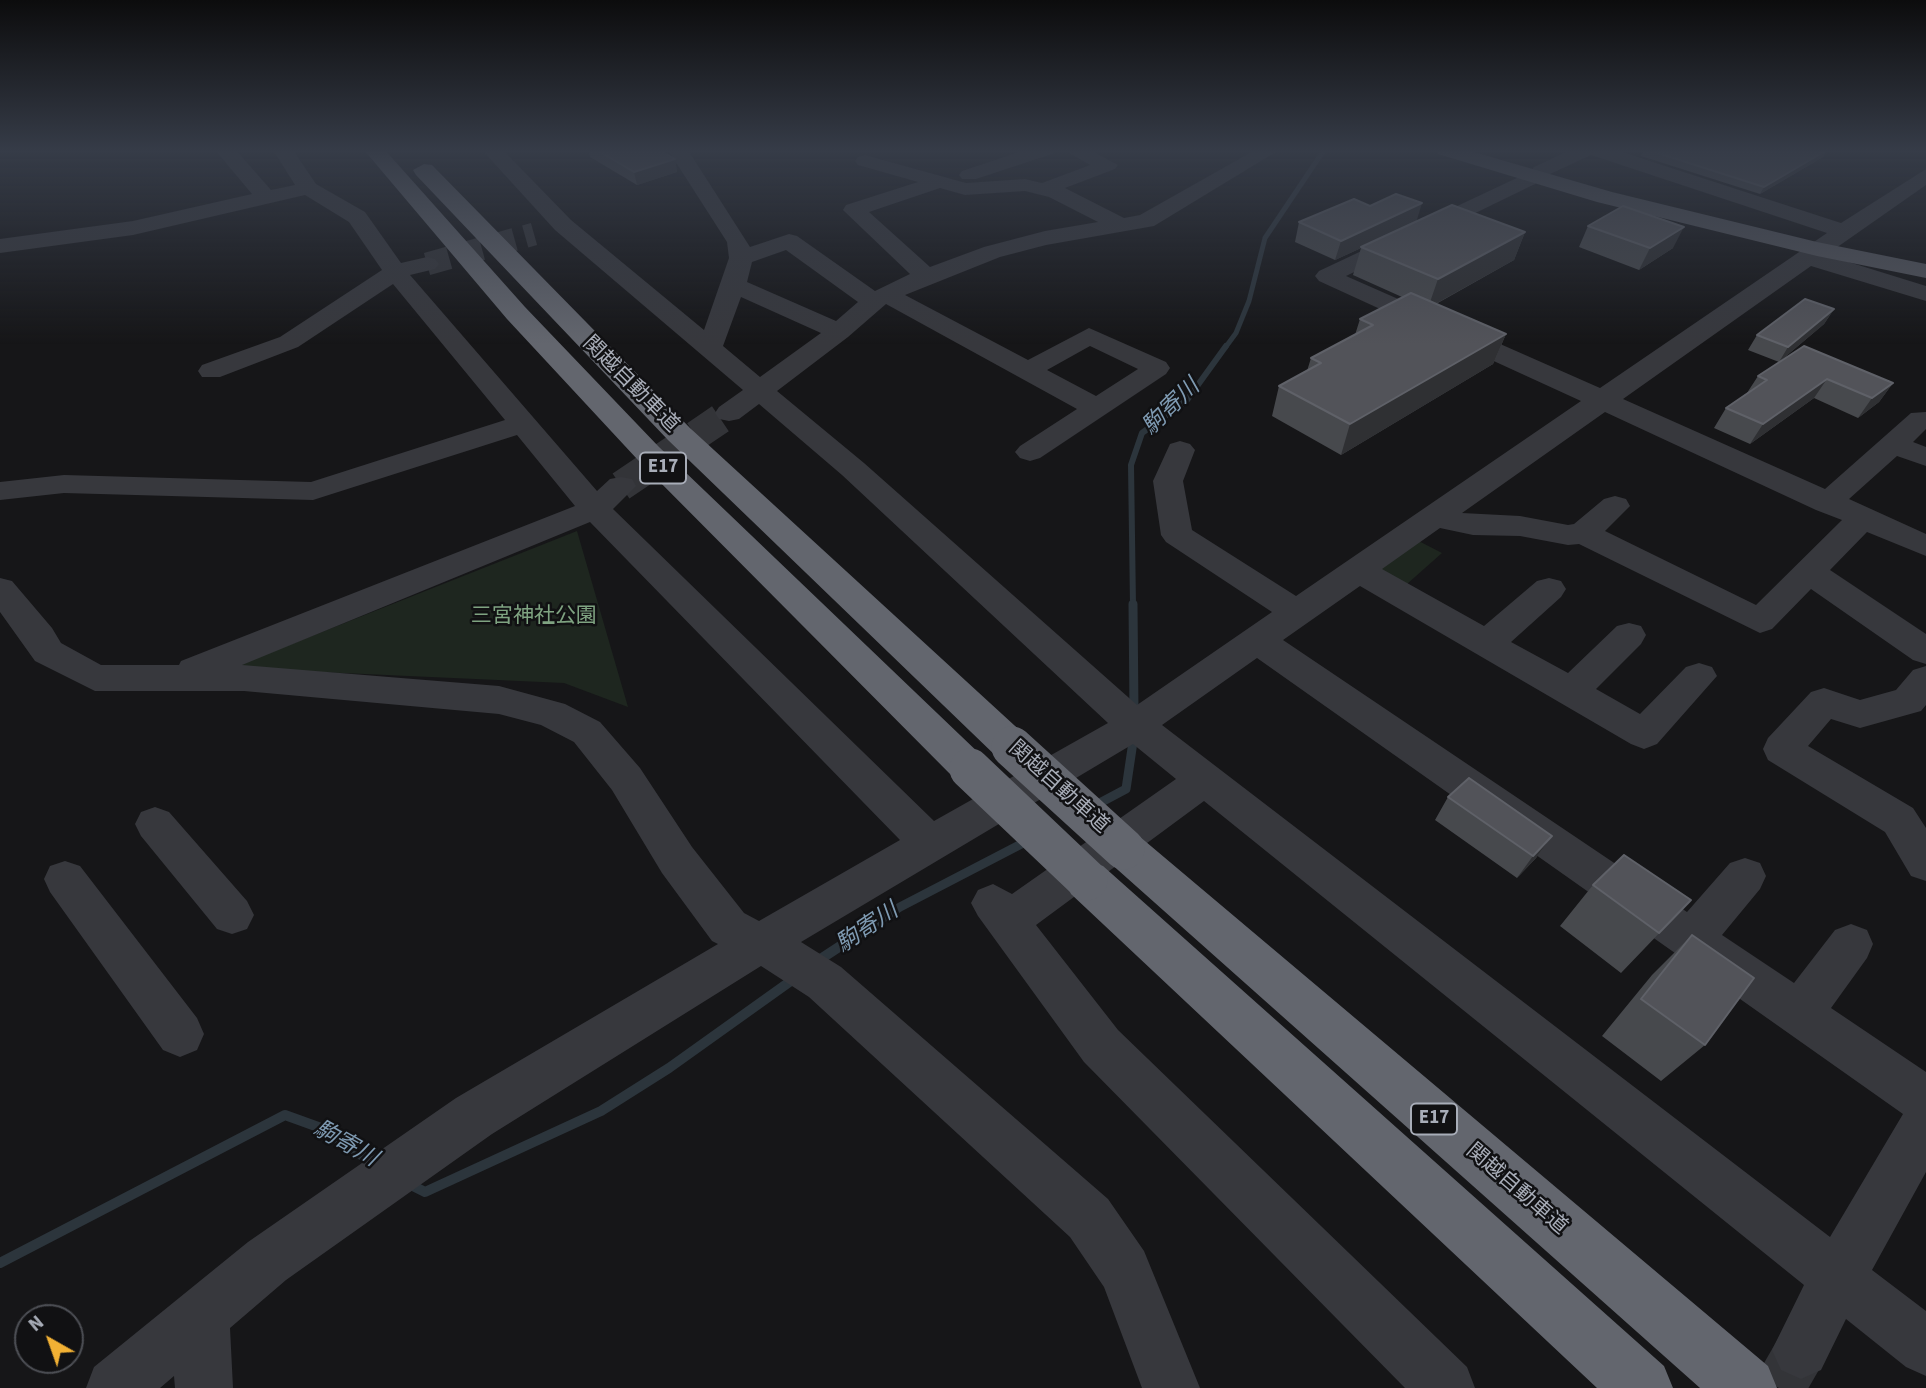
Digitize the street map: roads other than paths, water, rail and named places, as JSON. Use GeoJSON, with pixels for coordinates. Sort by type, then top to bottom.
{"type":"FeatureCollection","features":[{"type":"Feature","properties":{"kind":"highway","name":"関越自動車道"},"geometry":{"type":"LineString","coordinates":[[430,215],[516,313],[648,453],[970,769],[1105,864],[1746,1388]]}},
{"type":"Feature","properties":{"kind":"highway","name":"関越自動車道"},"geometry":{"type":"LineString","coordinates":[[467,215],[679,434],[1012,747],[1105,864],[1642,1388]]}},
{"type":"Feature","properties":{"kind":"main road"},"geometry":{"type":"LineString","coordinates":[[1686,215],[1824,245],[1926,262]]}},
{"type":"Feature","properties":{"kind":"main road"},"geometry":{"type":"LineString","coordinates":[[1697,215],[1926,271]]}},
{"type":"Feature","properties":{"kind":"street"},"geometry":{"type":"LineString","coordinates":[[0,246],[121,230],[190,215]]}},
{"type":"Feature","properties":{"kind":"street"},"geometry":{"type":"LineString","coordinates":[[352,215],[395,272],[596,509],[930,844]]}},
{"type":"Feature","properties":{"kind":"street"},"geometry":{"type":"LineString","coordinates":[[543,215],[553,228],[709,349],[758,393],[853,469],[1135,725],[1836,1279],[1926,1347]]}},
{"type":"Feature","properties":{"kind":"street"},"geometry":{"type":"LineString","coordinates":[[709,349],[734,285],[741,258],[737,242],[720,215]]}},
{"type":"Feature","properties":{"kind":"street"},"geometry":{"type":"LineString","coordinates":[[859,215],[926,276]]}},
{"type":"Feature","properties":{"kind":"street"},"geometry":{"type":"LineString","coordinates":[[1100,215],[1122,226]]}},
{"type":"Feature","properties":{"kind":"street"},"geometry":{"type":"LineString","coordinates":[[729,413],[881,299],[926,276],[992,252],[1045,238],[1146,221],[1157,215]]}},
{"type":"Feature","properties":{"kind":"street"},"geometry":{"type":"LineString","coordinates":[[1454,215],[1327,276],[1926,547]]}},
{"type":"Feature","properties":{"kind":"street"},"geometry":{"type":"LineString","coordinates":[[1751,215],[1824,245],[1926,294]]}},
{"type":"Feature","properties":{"kind":"street"},"geometry":{"type":"LineString","coordinates":[[115,1388],[267,1261],[474,1115],[770,950],[930,844],[1135,725],[1868,215]]}},
{"type":"Feature","properties":{"kind":"street"},"geometry":{"type":"LineString","coordinates":[[741,258],[789,241],[881,299],[1029,370],[1097,408]]}},
{"type":"Feature","properties":{"kind":"street"},"geometry":{"type":"LineString","coordinates":[[211,371],[289,342],[395,272],[426,264]]}},
{"type":"Feature","properties":{"kind":"street"},"geometry":{"type":"LineString","coordinates":[[734,285],[839,332]]}},
{"type":"Feature","properties":{"kind":"street"},"geometry":{"type":"LineString","coordinates":[[1029,370],[1089,337],[1157,368],[1030,452]]}},
{"type":"Feature","properties":{"kind":"street"},"geometry":{"type":"LineString","coordinates":[[1827,503],[1922,422]]}},
{"type":"Feature","properties":{"kind":"street"},"geometry":{"type":"LineString","coordinates":[[0,491],[64,484],[313,491],[525,423]]}},
{"type":"Feature","properties":{"kind":"street"},"geometry":{"type":"LineString","coordinates":[[1893,444],[1926,457]]}},
{"type":"Feature","properties":{"kind":"street"},"geometry":{"type":"LineString","coordinates":[[1180,450],[1168,481],[1177,535],[1296,612]]}},
{"type":"Feature","properties":{"kind":"street"},"geometry":{"type":"LineString","coordinates":[[173,678],[596,509],[621,486]]}},
{"type":"Feature","properties":{"kind":"street"},"geometry":{"type":"LineString","coordinates":[[1433,517],[1473,525],[1520,526],[1568,535],[1583,533],[1615,506]]}},
{"type":"Feature","properties":{"kind":"street"},"geometry":{"type":"LineString","coordinates":[[1583,533],[1760,621],[1862,519]]}},
{"type":"Feature","properties":{"kind":"street"},"geometry":{"type":"LineString","coordinates":[[1358,570],[1644,734],[1699,676]]}},
{"type":"Feature","properties":{"kind":"street"},"geometry":{"type":"LineString","coordinates":[[1809,572],[1926,651]]}},
{"type":"Feature","properties":{"kind":"street"},"geometry":{"type":"LineString","coordinates":[[0,589],[40,637],[48,652],[94,678],[244,678],[499,700],[552,714],[587,732],[626,779],[677,860],[727,928],[825,982],[1089,1218],[1125,1270],[1171,1388]]}},
{"type":"Feature","properties":{"kind":"street"},"geometry":{"type":"LineString","coordinates":[[1486,643],[1549,589]]}},
{"type":"Feature","properties":{"kind":"street"},"geometry":{"type":"LineString","coordinates":[[1571,692],[1629,635]]}},
{"type":"Feature","properties":{"kind":"street"},"geometry":{"type":"LineString","coordinates":[[1257,640],[1926,1101]]}},
{"type":"Feature","properties":{"kind":"street"},"geometry":{"type":"LineString","coordinates":[[1923,688],[1908,701],[1860,714],[1824,702],[1782,749],[1899,820],[1926,863]]}},
{"type":"Feature","properties":{"kind":"street"},"geometry":{"type":"LineString","coordinates":[[1204,780],[1000,913],[1101,1045],[1446,1388]]}},
{"type":"Feature","properties":{"kind":"street"},"geometry":{"type":"LineString","coordinates":[[155,824],[232,915]]}},
{"type":"Feature","properties":{"kind":"street"},"geometry":{"type":"LineString","coordinates":[[1691,939],[1745,876]]}},
{"type":"Feature","properties":{"kind":"street"},"geometry":{"type":"LineString","coordinates":[[65,879],[180,1034]]}},
{"type":"Feature","properties":{"kind":"street"},"geometry":{"type":"LineString","coordinates":[[1799,1013],[1851,944]]}},
{"type":"Feature","properties":{"kind":"street"},"geometry":{"type":"LineString","coordinates":[[1801,1350],[1836,1279],[1926,1123]]}},
{"type":"Feature","properties":{"kind":"street"},"geometry":{"type":"LineString","coordinates":[[201,1317],[204,1388]]}},
{"type":"Feature","properties":{"kind":"waterway","name":"駒寄川"},"geometry":{"type":"LineString","coordinates":[[1225,348],[1236,333],[1249,301],[1265,238],[1281,215]]}},
{"type":"Feature","properties":{"kind":"waterway","name":"駒寄川"},"geometry":{"type":"LineString","coordinates":[[1133,606],[1131,465],[1142,433],[1187,400],[1226,346]]}},
{"type":"Feature","properties":{"kind":"waterway","name":"駒寄川"},"geometry":{"type":"LineString","coordinates":[[1133,604],[1134,711]]}},
{"type":"Feature","properties":{"kind":"waterway","name":"駒寄川"},"geometry":{"type":"LineString","coordinates":[[1094,806],[1126,789],[1134,735]]}},
{"type":"Feature","properties":{"kind":"waterway","name":"駒寄川"},"geometry":{"type":"LineString","coordinates":[[842,945],[900,907],[1029,840]]}},
{"type":"Feature","properties":{"kind":"waterway","name":"駒寄川"},"geometry":{"type":"LineString","coordinates":[[816,962],[845,943]]}},
{"type":"Feature","properties":{"kind":"waterway","name":"駒寄川"},"geometry":{"type":"LineString","coordinates":[[407,1183],[425,1192],[601,1111],[669,1068],[795,978]]}},
{"type":"Feature","properties":{"kind":"waterway","name":"駒寄川"},"geometry":{"type":"LineString","coordinates":[[0,1263],[285,1115],[321,1128],[375,1164]]}},
{"type":"Feature","properties":{"kind":"tunnel"},"geometry":{"type":"LineString","coordinates":[[427,264],[534,234]]}},
{"type":"Feature","properties":{"kind":"tunnel"},"geometry":{"type":"LineString","coordinates":[[621,486],[729,413]]}},
{"type":"Feature","properties":{"kind":"tunnel"},"geometry":{"type":"LineString","coordinates":[[1779,1388],[1801,1350]]}},
{"type":"Feature","properties":{"kind":"park label","name":"三宮神社公園"},"geometry":{"type":"Point","coordinates":[534,617]}}]}
